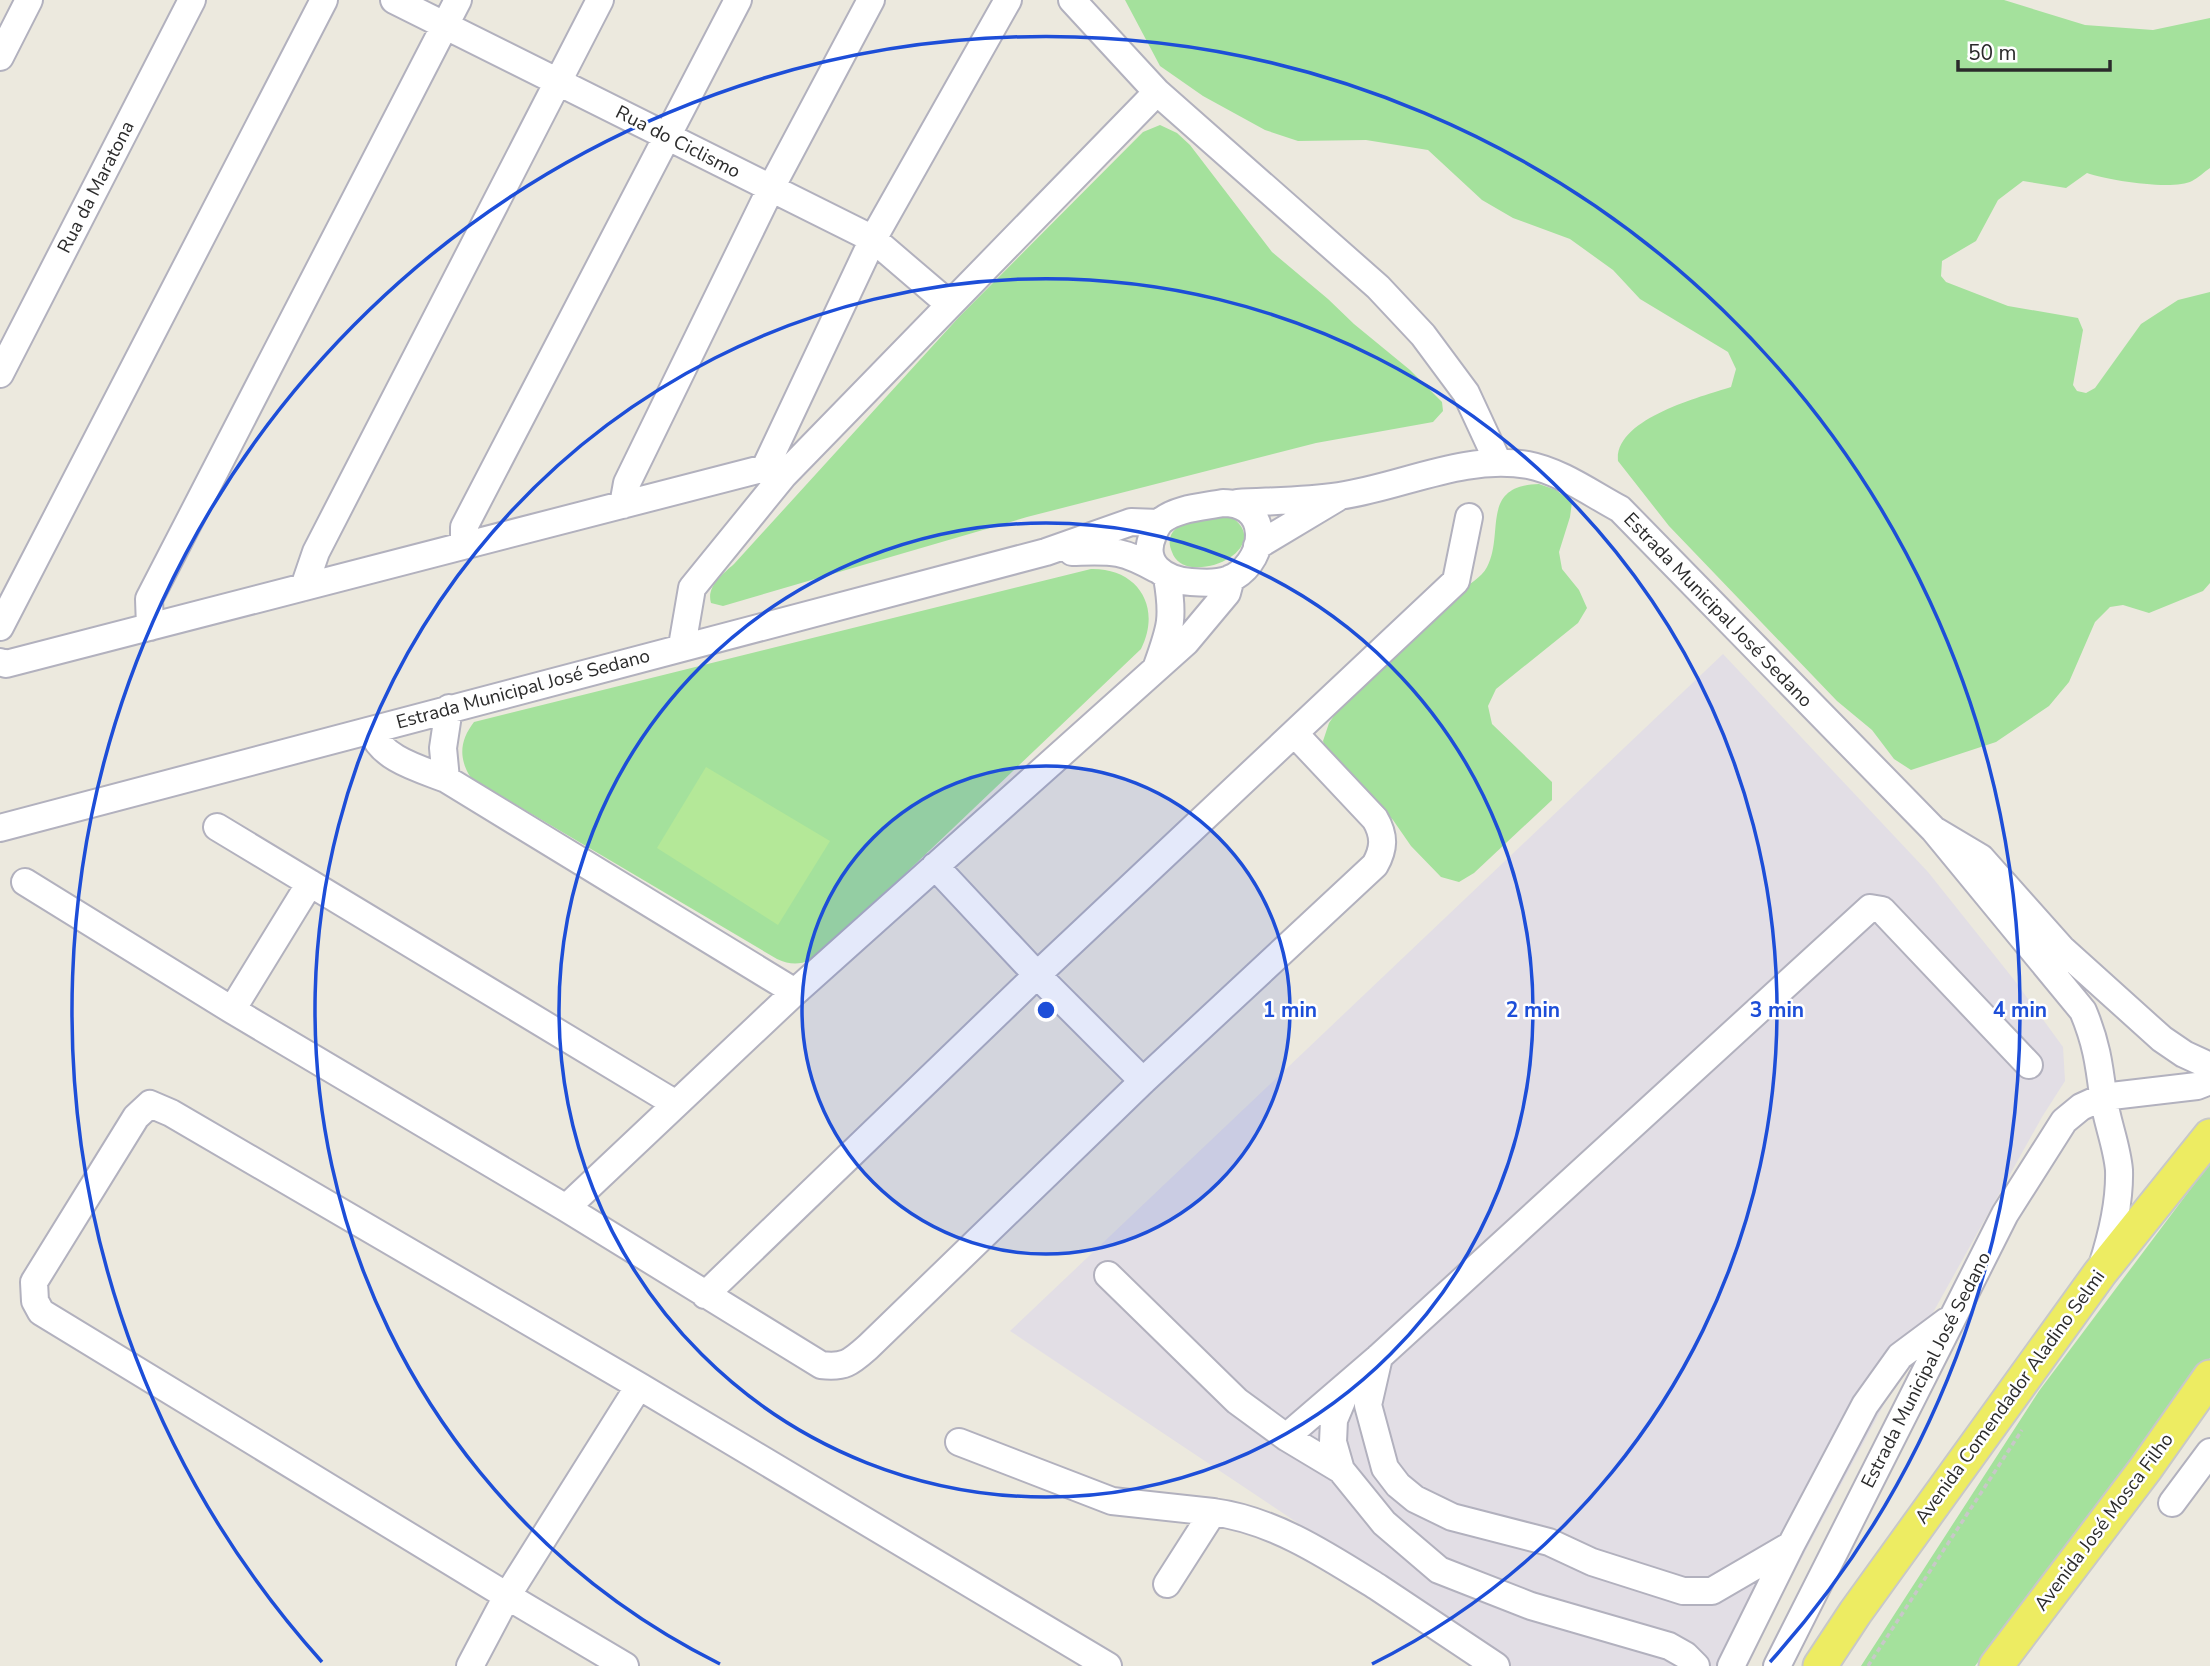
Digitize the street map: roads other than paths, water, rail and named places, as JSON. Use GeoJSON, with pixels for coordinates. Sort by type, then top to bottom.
{"type":"FeatureCollection","features":[{"type":"Feature","properties":{"kind":"main road","name":"Avenida Comendador Aladino Selmi"},"geometry":{"type":"LineString","coordinates":[[1820,1666],[1855,1613],[2100,1273],[2210,1136]]}},
{"type":"Feature","properties":{"kind":"main road","name":"Avenida José Mosca Filho"},"geometry":{"type":"LineString","coordinates":[[1996,1666],[2146,1468],[2210,1377]]}},
{"type":"Feature","properties":{"kind":"main road"},"geometry":{"type":"LineString","coordinates":[[2146,1468],[2210,1418]]}},
{"type":"Feature","properties":{"kind":"main road"},"geometry":{"type":"LineString","coordinates":[[1831,1666],[1855,1613]]}},
{"type":"Feature","properties":{"kind":"street"},"geometry":{"type":"LineString","coordinates":[[0,57],[29,0]]}},
{"type":"Feature","properties":{"kind":"street","name":"Rua da Maratona"},"geometry":{"type":"LineString","coordinates":[[1,370],[192,0]]}},
{"type":"Feature","properties":{"kind":"street"},"geometry":{"type":"LineString","coordinates":[[0,627],[324,0]]}},
{"type":"Feature","properties":{"kind":"street","name":"Rua do Ciclismo"},"geometry":{"type":"LineString","coordinates":[[394,0],[873,239],[949,304]]}},
{"type":"Feature","properties":{"kind":"street"},"geometry":{"type":"LineString","coordinates":[[150,626],[149,599],[458,0]]}},
{"type":"Feature","properties":{"kind":"street"},"geometry":{"type":"LineString","coordinates":[[304,587],[316,552],[600,0]]}},
{"type":"Feature","properties":{"kind":"street"},"geometry":{"type":"LineString","coordinates":[[464,545],[464,527],[738,0]]}},
{"type":"Feature","properties":{"kind":"street"},"geometry":{"type":"LineString","coordinates":[[623,505],[627,483],[771,188],[871,0]]}},
{"type":"Feature","properties":{"kind":"street"},"geometry":{"type":"LineString","coordinates":[[774,472],[873,239],[1008,0]]}},
{"type":"Feature","properties":{"kind":"street"},"geometry":{"type":"LineString","coordinates":[[1072,0],[1157,92],[1378,287],[1423,335],[1466,393],[1498,462]]}},
{"type":"Feature","properties":{"kind":"street"},"geometry":{"type":"LineString","coordinates":[[682,646],[692,588],[774,472],[949,304],[1157,92]]}},
{"type":"Feature","properties":{"kind":"street","name":"Estrada Municipal José Sedano"},"geometry":{"type":"LineString","coordinates":[[1237,503],[1340,496],[1452,469],[1498,462],[1531,466],[1570,481],[1620,509],[1934,830],[2083,1011],[2095,1038],[2103,1097],[2119,1168],[2115,1213],[2100,1273]]}},
{"type":"Feature","properties":{"kind":"street"},"geometry":{"type":"LineString","coordinates":[[0,662],[6,664],[623,505],[774,472]]}},
{"type":"Feature","properties":{"kind":"street","name":"Estrada Municipal José Sedano"},"geometry":{"type":"LineString","coordinates":[[1258,546],[1340,496]]}},
{"type":"Feature","properties":{"kind":"street"},"geometry":{"type":"LineString","coordinates":[[1156,667],[1171,628],[1171,605],[1161,573],[1149,557],[1150,542],[1159,523],[1175,514],[1223,503],[1237,503],[1252,513],[1260,525],[1258,546],[1252,559],[1231,578],[1203,583],[1181,581],[1161,573]]}},
{"type":"Feature","properties":{"kind":"street"},"geometry":{"type":"LineString","coordinates":[[705,1295],[1037,975],[1456,581],[1469,517]]}},
{"type":"Feature","properties":{"kind":"street","name":"Estrada Municipal José Sedano"},"geometry":{"type":"LineString","coordinates":[[0,828],[1046,552],[1131,522],[1159,523]]}},
{"type":"Feature","properties":{"kind":"street","name":"Estrada Municipal José Sedano"},"geometry":{"type":"LineString","coordinates":[[1046,552],[1110,551],[1129,554],[1161,573]]}},
{"type":"Feature","properties":{"kind":"street"},"geometry":{"type":"LineString","coordinates":[[566,1208],[795,992],[1185,642],[1227,593],[1231,578]]}},
{"type":"Feature","properties":{"kind":"street"},"geometry":{"type":"LineString","coordinates":[[446,779],[443,748],[449,708]]}},
{"type":"Feature","properties":{"kind":"street"},"geometry":{"type":"LineString","coordinates":[[372,731],[375,740],[389,752],[409,764],[446,779],[795,992]]}},
{"type":"Feature","properties":{"kind":"street"},"geometry":{"type":"LineString","coordinates":[[24,882],[232,1010],[566,1208],[821,1365],[838,1367],[849,1363],[868,1347],[1143,1081],[1375,865],[1382,852],[1381,829],[1375,819],[1296,734]]}},
{"type":"Feature","properties":{"kind":"street"},"geometry":{"type":"LineString","coordinates":[[217,827],[676,1104]]}},
{"type":"Feature","properties":{"kind":"street","name":"Estrada Municipal José Sedano"},"geometry":{"type":"LineString","coordinates":[[1934,830],[1981,858],[2062,949],[2162,1038],[2184,1054],[2210,1066]]}},
{"type":"Feature","properties":{"kind":"street"},"geometry":{"type":"LineString","coordinates":[[935,866],[1037,975],[1143,1081]]}},
{"type":"Feature","properties":{"kind":"street"},"geometry":{"type":"LineString","coordinates":[[232,1010],[310,883]]}},
{"type":"Feature","properties":{"kind":"street"},"geometry":{"type":"LineString","coordinates":[[1286,1437],[1379,1357],[1870,908],[1882,910],[2029,1065]]}},
{"type":"Feature","properties":{"kind":"street","name":"Estrada Municipal José Sedano"},"geometry":{"type":"LineString","coordinates":[[1777,1666],[2005,1214],[2064,1121],[2081,1107],[2103,1097],[2197,1086],[2210,1082]]}},
{"type":"Feature","properties":{"kind":"street"},"geometry":{"type":"LineString","coordinates":[[625,1666],[41,1312],[35,1301],[34,1282],[136,1117],[150,1104],[171,1113],[639,1386],[1108,1666]]}},
{"type":"Feature","properties":{"kind":"street"},"geometry":{"type":"LineString","coordinates":[[1108,1275],[1237,1401],[1286,1437],[1341,1470],[1384,1522],[1439,1570],[1531,1606],[1669,1646],[1685,1655],[1696,1666]]}},
{"type":"Feature","properties":{"kind":"street"},"geometry":{"type":"LineString","coordinates":[[1731,1666],[1865,1405],[1900,1356],[1952,1318]]}},
{"type":"Feature","properties":{"kind":"street"},"geometry":{"type":"LineString","coordinates":[[1379,1357],[1368,1405],[1385,1468],[1398,1485],[1415,1499],[1452,1517],[1549,1542],[1592,1562],[1683,1591],[1712,1591],[1791,1545]]}},
{"type":"Feature","properties":{"kind":"street"},"geometry":{"type":"LineString","coordinates":[[1341,1470],[1333,1442],[1334,1420],[1351,1381]]}},
{"type":"Feature","properties":{"kind":"street"},"geometry":{"type":"LineString","coordinates":[[471,1666],[507,1596],[639,1386]]}},
{"type":"Feature","properties":{"kind":"street"},"geometry":{"type":"LineString","coordinates":[[959,1442],[1112,1501],[1238,1515],[1260,1522],[1334,1560],[1496,1666]]}},
{"type":"Feature","properties":{"kind":"street"},"geometry":{"type":"LineString","coordinates":[[2172,1503],[2210,1452]]}},
{"type":"Feature","properties":{"kind":"street"},"geometry":{"type":"LineString","coordinates":[[1167,1584],[1213,1512]]}}]}
